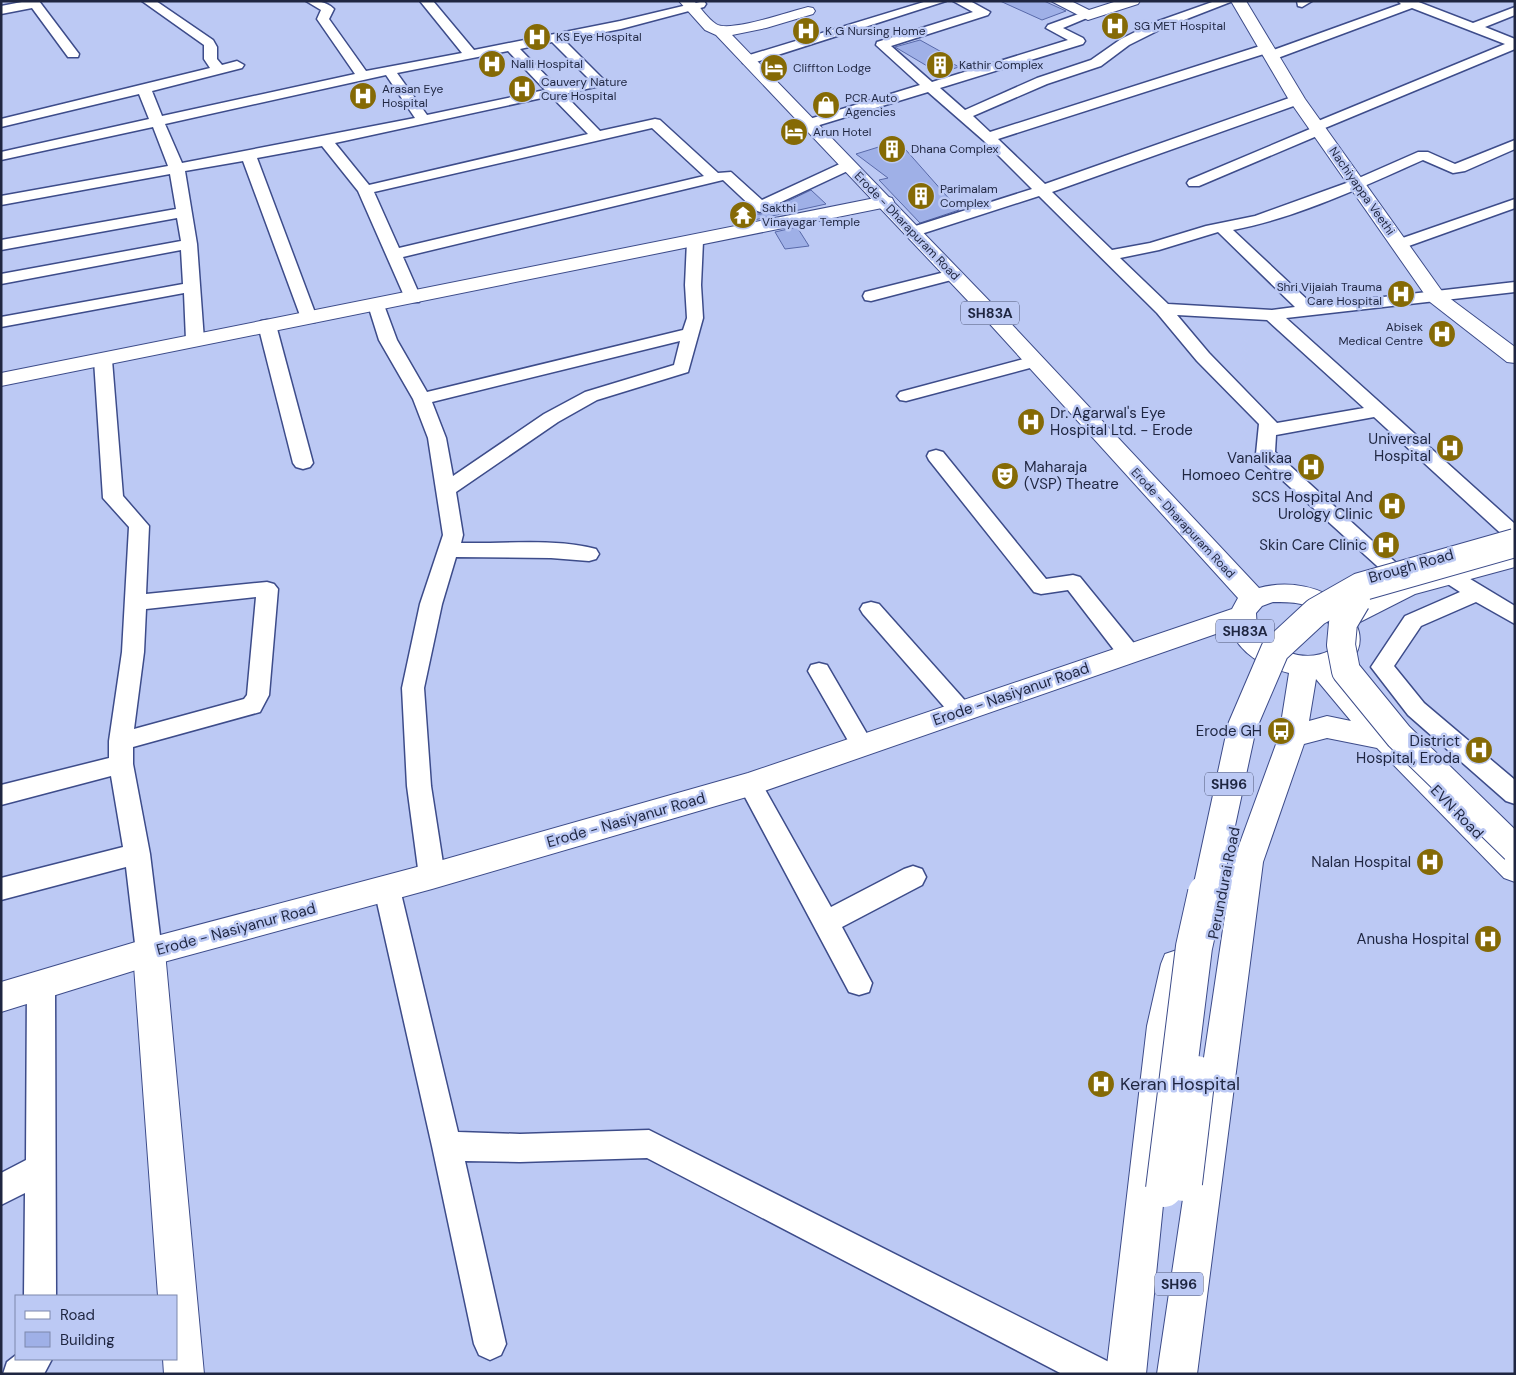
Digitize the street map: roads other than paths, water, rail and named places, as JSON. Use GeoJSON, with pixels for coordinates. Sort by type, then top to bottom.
{"type":"FeatureCollection","features":[{"type":"Feature","properties":{"kind":"main road"},"geometry":{"type":"LineString","coordinates":[[1058,1],[1088,15],[1133,1]]}},
{"type":"Feature","properties":{"kind":"main road","name":"Nachiyappa Veethi"},"geometry":{"type":"LineString","coordinates":[[1238,1],[1297,100],[1437,298],[1515,357]]}},
{"type":"Feature","properties":{"kind":"main road","name":"Erode - Dharapuram Road"},"geometry":{"type":"LineString","coordinates":[[694,4],[710,28],[721,32],[1035,361],[1248,607],[1243,626],[1248,638],[1266,654],[1288,663],[1312,665]]}},
{"type":"Feature","properties":{"kind":"main road"},"geometry":{"type":"LineString","coordinates":[[721,32],[761,25],[808,11]]}},
{"type":"Feature","properties":{"kind":"main road"},"geometry":{"type":"LineString","coordinates":[[1,380],[885,202]]}},
{"type":"Feature","properties":{"kind":"main road","name":"Brough Road"},"geometry":{"type":"LineString","coordinates":[[1308,597],[1394,570],[1515,536]]}},
{"type":"Feature","properties":{"kind":"main road","name":"Perundurai Road"},"geometry":{"type":"LineString","coordinates":[[1176,1374],[1173,1191],[1194,948],[1242,727],[1275,650],[1316,612],[1360,587],[1515,543]]}},
{"type":"Feature","properties":{"kind":"main road","name":"Perundurai Road"},"geometry":{"type":"LineString","coordinates":[[1128,1361],[1173,1191],[1211,952],[1241,792],[1266,689],[1287,654],[1319,621],[1349,610],[1402,585],[1515,553]]}},
{"type":"Feature","properties":{"kind":"main road","name":"Brough Road"},"geometry":{"type":"LineString","coordinates":[[1349,610],[1406,588],[1515,558]]}},
{"type":"Feature","properties":{"kind":"main road","name":"SH83A"},"geometry":{"type":"LineString","coordinates":[[1248,607],[1273,593],[1290,593],[1308,597],[1324,605],[1349,610]]}},
{"type":"Feature","properties":{"kind":"main road","name":"Erode - Nasiyanur Road"},"geometry":{"type":"LineString","coordinates":[[1,997],[149,952],[432,876],[750,784],[1129,653],[1248,607]]}},
{"type":"Feature","properties":{"kind":"main road"},"geometry":{"type":"LineString","coordinates":[[1176,1374],[1248,862],[1293,736],[1312,665],[1335,660],[1345,651],[1349,640],[1349,610]]}},
{"type":"Feature","properties":{"kind":"main road"},"geometry":{"type":"LineString","coordinates":[[1349,610],[1343,623],[1341,645],[1346,671],[1399,736],[1515,849]]}},
{"type":"Feature","properties":{"kind":"main road"},"geometry":{"type":"LineString","coordinates":[[1128,1361],[1164,1026],[1205,835],[1237,706],[1266,654]]}},
{"type":"Feature","properties":{"kind":"main road","name":"EVN Road"},"geometry":{"type":"LineString","coordinates":[[1312,665],[1515,869]]}},
{"type":"Feature","properties":{"kind":"main road"},"geometry":{"type":"LineString","coordinates":[[1293,736],[1327,727],[1385,739]]}},
{"type":"Feature","properties":{"kind":"main road"},"geometry":{"type":"LineString","coordinates":[[149,952],[177,1295]]}},
{"type":"Feature","properties":{"kind":"main road"},"geometry":{"type":"LineString","coordinates":[[178,1302],[184,1374]]}},
{"type":"Feature","properties":{"kind":"street"},"geometry":{"type":"LineString","coordinates":[[148,1],[209,43],[211,48],[210,58],[219,70]]}},
{"type":"Feature","properties":{"kind":"street"},"geometry":{"type":"LineString","coordinates":[[312,1],[328,9],[323,19],[363,76]]}},
{"type":"Feature","properties":{"kind":"street"},"geometry":{"type":"LineString","coordinates":[[426,1],[472,56]]}},
{"type":"Feature","properties":{"kind":"street"},"geometry":{"type":"LineString","coordinates":[[748,60],[940,1]]}},
{"type":"Feature","properties":{"kind":"street"},"geometry":{"type":"LineString","coordinates":[[959,1],[984,12],[882,45],[931,85],[988,137],[1163,309],[1203,357],[1268,423],[1266,454],[1394,570]]}},
{"type":"Feature","properties":{"kind":"street"},"geometry":{"type":"LineString","coordinates":[[964,115],[1042,81],[1096,62],[1124,42],[1157,26],[1227,1]]}},
{"type":"Feature","properties":{"kind":"street"},"geometry":{"type":"LineString","coordinates":[[1,10],[33,3],[73,54]]}},
{"type":"Feature","properties":{"kind":"street"},"geometry":{"type":"LineString","coordinates":[[988,137],[1267,52],[1408,3],[1515,44]]}},
{"type":"Feature","properties":{"kind":"street"},"geometry":{"type":"LineString","coordinates":[[1,156],[363,76],[556,39],[694,4]]}},
{"type":"Feature","properties":{"kind":"street"},"geometry":{"type":"LineString","coordinates":[[1474,27],[1515,11]]}},
{"type":"Feature","properties":{"kind":"street"},"geometry":{"type":"LineString","coordinates":[[808,124],[1079,41],[1052,28],[1088,15]]}},
{"type":"Feature","properties":{"kind":"street"},"geometry":{"type":"LineString","coordinates":[[1,201],[326,141],[599,82],[556,39]]}},
{"type":"Feature","properties":{"kind":"street"},"geometry":{"type":"LineString","coordinates":[[1194,183],[1515,44]]}},
{"type":"Feature","properties":{"kind":"street"},"geometry":{"type":"LineString","coordinates":[[512,47],[597,136]]}},
{"type":"Feature","properties":{"kind":"street"},"geometry":{"type":"LineString","coordinates":[[1,123],[238,65]]}},
{"type":"Feature","properties":{"kind":"street"},"geometry":{"type":"LineString","coordinates":[[389,71],[424,120]]}},
{"type":"Feature","properties":{"kind":"street"},"geometry":{"type":"LineString","coordinates":[[144,89],[177,169],[189,244],[195,340]]}},
{"type":"Feature","properties":{"kind":"street"},"geometry":{"type":"LineString","coordinates":[[912,232],[1043,190],[1297,100]]}},
{"type":"Feature","properties":{"kind":"street"},"geometry":{"type":"LineString","coordinates":[[365,190],[655,123],[715,178]]}},
{"type":"Feature","properties":{"kind":"street"},"geometry":{"type":"LineString","coordinates":[[326,141],[365,190],[413,298]]}},
{"type":"Feature","properties":{"kind":"street"},"geometry":{"type":"LineString","coordinates":[[1108,255],[1153,246],[1221,227],[1259,220],[1357,184],[1423,155],[1453,169],[1460,168],[1515,144]]}},
{"type":"Feature","properties":{"kind":"street"},"geometry":{"type":"LineString","coordinates":[[249,156],[309,318]]}},
{"type":"Feature","properties":{"kind":"street"},"geometry":{"type":"LineString","coordinates":[[760,207],[849,164]]}},
{"type":"Feature","properties":{"kind":"street"},"geometry":{"type":"LineString","coordinates":[[395,254],[726,175],[760,207],[774,224]]}},
{"type":"Feature","properties":{"kind":"street"},"geometry":{"type":"LineString","coordinates":[[1400,244],[1515,202]]}},
{"type":"Feature","properties":{"kind":"street"},"geometry":{"type":"LineString","coordinates":[[1,244],[183,212]]}},
{"type":"Feature","properties":{"kind":"street"},"geometry":{"type":"LineString","coordinates":[[1221,227],[1309,311]]}},
{"type":"Feature","properties":{"kind":"street"},"geometry":{"type":"LineString","coordinates":[[447,489],[551,418],[591,396],[682,368],[695,318],[693,285],[695,241]]}},
{"type":"Feature","properties":{"kind":"street"},"geometry":{"type":"LineString","coordinates":[[1,279],[189,244]]}},
{"type":"Feature","properties":{"kind":"street"},"geometry":{"type":"LineString","coordinates":[[871,296],[953,275]]}},
{"type":"Feature","properties":{"kind":"street"},"geometry":{"type":"LineString","coordinates":[[1,322],[192,287]]}},
{"type":"Feature","properties":{"kind":"street"},"geometry":{"type":"LineString","coordinates":[[1163,309],[1272,315],[1437,298],[1515,287]]}},
{"type":"Feature","properties":{"kind":"street"},"geometry":{"type":"LineString","coordinates":[[376,306],[388,340],[422,398],[437,438],[447,489],[453,535],[431,604],[413,688],[419,786],[432,876]]}},
{"type":"Feature","properties":{"kind":"street"},"geometry":{"type":"LineString","coordinates":[[1272,315],[1515,536]]}},
{"type":"Feature","properties":{"kind":"street"},"geometry":{"type":"LineString","coordinates":[[267,325],[303,463]]}},
{"type":"Feature","properties":{"kind":"street"},"geometry":{"type":"LineString","coordinates":[[422,398],[691,334]]}},
{"type":"Feature","properties":{"kind":"street"},"geometry":{"type":"LineString","coordinates":[[103,360],[112,498],[139,526],[133,652],[121,753],[137,854],[149,952]]}},
{"type":"Feature","properties":{"kind":"street"},"geometry":{"type":"LineString","coordinates":[[906,396],[1035,361]]}},
{"type":"Feature","properties":{"kind":"street"},"geometry":{"type":"LineString","coordinates":[[1267,431],[1378,411]]}},
{"type":"Feature","properties":{"kind":"street"},"geometry":{"type":"LineString","coordinates":[[936,456],[1041,587],[1072,582],[1129,653]]}},
{"type":"Feature","properties":{"kind":"street"},"geometry":{"type":"LineString","coordinates":[[448,550],[551,551],[589,554]]}},
{"type":"Feature","properties":{"kind":"street"},"geometry":{"type":"LineString","coordinates":[[1450,576],[1515,616]]}},
{"type":"Feature","properties":{"kind":"street"},"geometry":{"type":"LineString","coordinates":[[1,795],[252,706],[258,695],[267,589],[135,603]]}},
{"type":"Feature","properties":{"kind":"street"},"geometry":{"type":"LineString","coordinates":[[1478,593],[1413,621],[1382,667],[1416,708],[1515,794]]}},
{"type":"Feature","properties":{"kind":"street"},"geometry":{"type":"LineString","coordinates":[[871,609],[960,711]]}},
{"type":"Feature","properties":{"kind":"street"},"geometry":{"type":"LineString","coordinates":[[819,671],[862,745]]}},
{"type":"Feature","properties":{"kind":"street"},"geometry":{"type":"LineString","coordinates":[[750,784],[859,983]]}},
{"type":"Feature","properties":{"kind":"street"},"geometry":{"type":"LineString","coordinates":[[1,888],[137,854]]}},
{"type":"Feature","properties":{"kind":"street"},"geometry":{"type":"LineString","coordinates":[[826,922],[913,877]]}},
{"type":"Feature","properties":{"kind":"street"},"geometry":{"type":"LineString","coordinates":[[387,888],[447,1146],[490,1344]]}},
{"type":"Feature","properties":{"kind":"street"},"geometry":{"type":"LineString","coordinates":[[40,1295],[41,985]]}},
{"type":"Feature","properties":{"kind":"street"},"geometry":{"type":"LineString","coordinates":[[447,1146],[520,1148],[649,1144],[1097,1374]]}},
{"type":"Feature","properties":{"kind":"street"},"geometry":{"type":"LineString","coordinates":[[1,1190],[40,1168]]}},
{"type":"Feature","properties":{"kind":"street"},"geometry":{"type":"LineString","coordinates":[[19,1374],[35,1360]]}},
{"type":"Feature","properties":{"kind":"place","name":"SG MET Hospital"},"geometry":{"type":"Point","coordinates":[1115,26]}},
{"type":"Feature","properties":{"kind":"place","name":"K G Nursing Home"},"geometry":{"type":"Point","coordinates":[806,31]}},
{"type":"Feature","properties":{"kind":"place","name":"KS Eye Hospital"},"geometry":{"type":"Point","coordinates":[537,37]}},
{"type":"Feature","properties":{"kind":"place","name":"Nalli Hospital"},"geometry":{"type":"Point","coordinates":[492,64]}},
{"type":"Feature","properties":{"kind":"place","name":"Kathir Complex"},"geometry":{"type":"Point","coordinates":[940,65]}},
{"type":"Feature","properties":{"kind":"place","name":"Cliffton Lodge"},"geometry":{"type":"Point","coordinates":[774,68]}},
{"type":"Feature","properties":{"kind":"place","name":"Cauvery Nature Cure Hospital"},"geometry":{"type":"Point","coordinates":[522,89]}},
{"type":"Feature","properties":{"kind":"place","name":"Arasan Eye Hospital"},"geometry":{"type":"Point","coordinates":[363,96]}},
{"type":"Feature","properties":{"kind":"place","name":"PCR Auto Agencies"},"geometry":{"type":"Point","coordinates":[826,105]}},
{"type":"Feature","properties":{"kind":"place","name":"Arun Hotel"},"geometry":{"type":"Point","coordinates":[794,132]}},
{"type":"Feature","properties":{"kind":"place","name":"Dhana Complex"},"geometry":{"type":"Point","coordinates":[892,149]}},
{"type":"Feature","properties":{"kind":"place","name":"Parimalam Complex"},"geometry":{"type":"Point","coordinates":[921,196]}},
{"type":"Feature","properties":{"kind":"place","name":"Sakthi Vinayagar Temple"},"geometry":{"type":"Point","coordinates":[743,215]}},
{"type":"Feature","properties":{"kind":"place","name":"Shri Vijaiah Trauma Care Hospital"},"geometry":{"type":"Point","coordinates":[1401,294]}},
{"type":"Feature","properties":{"kind":"place","name":"Abisek Medical Centre"},"geometry":{"type":"Point","coordinates":[1442,334]}},
{"type":"Feature","properties":{"kind":"place","name":"Dr. Agarwal's Eye Hospital Ltd. - Erode"},"geometry":{"type":"Point","coordinates":[1031,422]}},
{"type":"Feature","properties":{"kind":"place","name":"Universal Hospital"},"geometry":{"type":"Point","coordinates":[1450,448]}},
{"type":"Feature","properties":{"kind":"place","name":"Vanalikaa Homoeo Centre"},"geometry":{"type":"Point","coordinates":[1311,467]}},
{"type":"Feature","properties":{"kind":"place","name":"Maharaja (VSP) Theatre"},"geometry":{"type":"Point","coordinates":[1005,476]}},
{"type":"Feature","properties":{"kind":"place","name":"SCS Hospital And Urology Clinic"},"geometry":{"type":"Point","coordinates":[1392,506]}},
{"type":"Feature","properties":{"kind":"place","name":"Skin Care Clinic"},"geometry":{"type":"Point","coordinates":[1386,545]}},
{"type":"Feature","properties":{"kind":"place","name":"Erode GH"},"geometry":{"type":"Point","coordinates":[1281,731]}},
{"type":"Feature","properties":{"kind":"place","name":"District Hospital, Eroda"},"geometry":{"type":"Point","coordinates":[1479,750]}},
{"type":"Feature","properties":{"kind":"place","name":"Nalan Hospital"},"geometry":{"type":"Point","coordinates":[1430,862]}},
{"type":"Feature","properties":{"kind":"place","name":"Anusha Hospital"},"geometry":{"type":"Point","coordinates":[1488,939]}},
{"type":"Feature","properties":{"kind":"place","name":"Keran Hospital"},"geometry":{"type":"Point","coordinates":[1101,1084]}}]}
